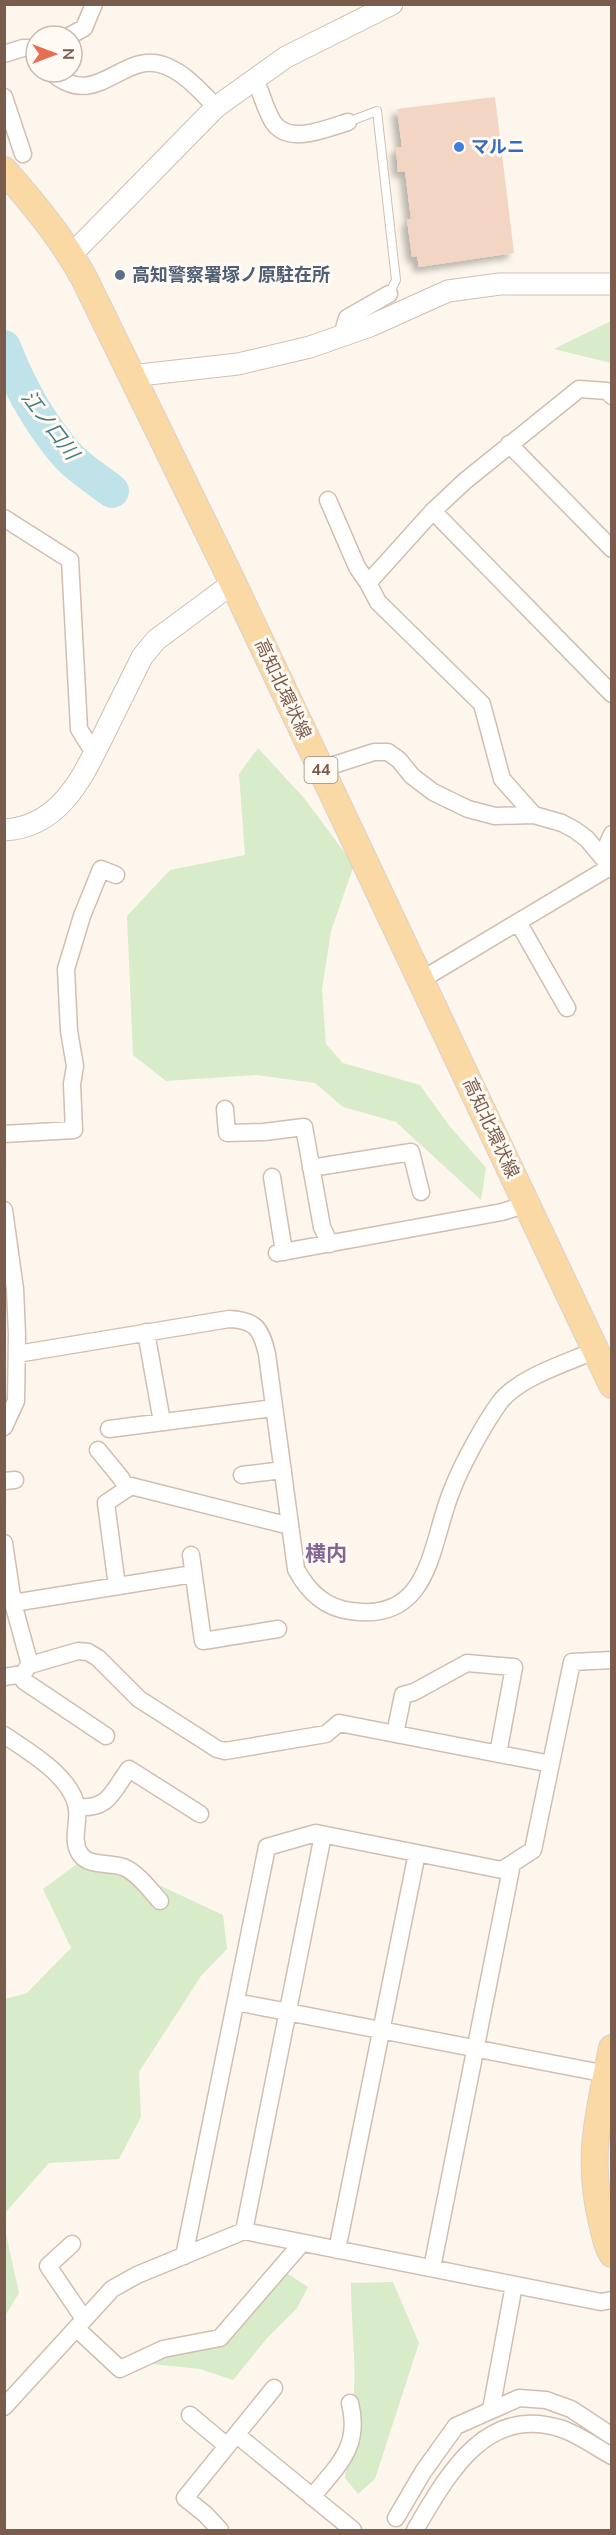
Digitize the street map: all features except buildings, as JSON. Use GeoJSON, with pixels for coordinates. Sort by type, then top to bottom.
{"type":"FeatureCollection","features":[{"type":"Feature","properties":{"kind":"main road","name":"高知北環状線"},"geometry":{"type":"LineString","coordinates":[[14,162],[43,215],[71,255],[131,376],[321,769],[612,1385]]}},
{"type":"Feature","properties":{"kind":"main road"},"geometry":{"type":"LineString","coordinates":[[612,2048],[593,2151],[594,2181],[599,2210],[612,2254]]}},
{"type":"Feature","properties":{"kind":"street"},"geometry":{"type":"LineString","coordinates":[[84,28],[94,4]]}},
{"type":"Feature","properties":{"kind":"street"},"geometry":{"type":"LineString","coordinates":[[71,255],[216,107],[286,57],[389,5]]}},
{"type":"Feature","properties":{"kind":"street"},"geometry":{"type":"LineString","coordinates":[[4,54],[24,53]]}},
{"type":"Feature","properties":{"kind":"street"},"geometry":{"type":"LineString","coordinates":[[69,84],[76,87],[89,87],[137,64],[151,62],[166,66],[184,76],[216,107]]}},
{"type":"Feature","properties":{"kind":"street"},"geometry":{"type":"LineString","coordinates":[[255,78],[274,123],[287,133],[311,133],[348,122]]}},
{"type":"Feature","properties":{"kind":"street"},"geometry":{"type":"LineString","coordinates":[[4,97],[14,162]]}},
{"type":"Feature","properties":{"kind":"street"},"geometry":{"type":"LineString","coordinates":[[131,376],[268,359],[310,348],[370,326],[448,291],[500,284],[612,284]]}},
{"type":"Feature","properties":{"kind":"street"},"geometry":{"type":"LineString","coordinates":[[342,336],[347,318],[389,294]]}},
{"type":"Feature","properties":{"kind":"street"},"geometry":{"type":"LineString","coordinates":[[368,583],[433,511],[509,444],[579,389],[607,391],[612,396]]}},
{"type":"Feature","properties":{"kind":"street"},"geometry":{"type":"LineString","coordinates":[[509,444],[612,549]]}},
{"type":"Feature","properties":{"kind":"street"},"geometry":{"type":"LineString","coordinates":[[328,500],[357,567],[378,602],[482,704],[502,779],[534,815]]}},
{"type":"Feature","properties":{"kind":"street"},"geometry":{"type":"LineString","coordinates":[[433,511],[612,694]]}},
{"type":"Feature","properties":{"kind":"street"},"geometry":{"type":"LineString","coordinates":[[4,518],[70,560],[79,729],[94,753]]}},
{"type":"Feature","properties":{"kind":"street"},"geometry":{"type":"LineString","coordinates":[[4,830],[29,825],[45,818],[63,804],[79,783],[142,657],[156,640],[232,583]]}},
{"type":"Feature","properties":{"kind":"street"},"geometry":{"type":"LineString","coordinates":[[321,769],[374,752],[388,752],[399,760],[412,776],[433,792],[468,809],[495,816],[534,815],[562,823],[587,839],[608,864]]}},
{"type":"Feature","properties":{"kind":"street"},"geometry":{"type":"LineString","coordinates":[[421,980],[518,922],[608,864],[612,834]]}},
{"type":"Feature","properties":{"kind":"street"},"geometry":{"type":"LineString","coordinates":[[4,1134],[74,1130],[72,1084],[75,1066],[69,1031],[66,969],[82,916],[101,869],[116,875]]}},
{"type":"Feature","properties":{"kind":"street"},"geometry":{"type":"LineString","coordinates":[[518,922],[567,1008]]}},
{"type":"Feature","properties":{"kind":"street"},"geometry":{"type":"LineString","coordinates":[[225,1109],[227,1133],[264,1132],[304,1127],[322,1227],[330,1244]]}},
{"type":"Feature","properties":{"kind":"street"},"geometry":{"type":"LineString","coordinates":[[311,1168],[411,1152],[421,1192]]}},
{"type":"Feature","properties":{"kind":"street"},"geometry":{"type":"LineString","coordinates":[[272,1177],[280,1252],[502,1212],[527,1204]]}},
{"type":"Feature","properties":{"kind":"street"},"geometry":{"type":"LineString","coordinates":[[4,1210],[15,1289],[16,1354],[16,1401],[4,1427]]}},
{"type":"Feature","properties":{"kind":"street"},"geometry":{"type":"LineString","coordinates":[[16,1354],[229,1319],[247,1320],[258,1328],[264,1341],[296,1569],[305,1587],[319,1599],[347,1611],[360,1613],[390,1608],[406,1598],[424,1578],[453,1488],[502,1400],[521,1384],[596,1350]]}},
{"type":"Feature","properties":{"kind":"street"},"geometry":{"type":"LineString","coordinates":[[146,1332],[162,1422]]}},
{"type":"Feature","properties":{"kind":"street"},"geometry":{"type":"LineString","coordinates":[[109,1429],[274,1408]]}},
{"type":"Feature","properties":{"kind":"street"},"geometry":{"type":"LineString","coordinates":[[98,1450],[127,1489]]}},
{"type":"Feature","properties":{"kind":"street"},"geometry":{"type":"LineString","coordinates":[[242,1475],[283,1470]]}},
{"type":"Feature","properties":{"kind":"street"},"geometry":{"type":"LineString","coordinates":[[117,1586],[106,1503],[131,1486],[290,1526]]}},
{"type":"Feature","properties":{"kind":"street"},"geometry":{"type":"LineString","coordinates":[[4,1543],[26,1669],[24,1681],[106,1736]]}},
{"type":"Feature","properties":{"kind":"street"},"geometry":{"type":"LineString","coordinates":[[191,1555],[203,1641],[278,1629]]}},
{"type":"Feature","properties":{"kind":"street"},"geometry":{"type":"LineString","coordinates":[[14,1603],[193,1574]]}},
{"type":"Feature","properties":{"kind":"street"},"geometry":{"type":"LineString","coordinates":[[4,1677],[78,1651],[88,1652],[98,1658],[139,1699],[217,1749],[225,1751],[326,1734],[339,1723],[551,1764]]}},
{"type":"Feature","properties":{"kind":"street"},"geometry":{"type":"LineString","coordinates":[[184,2256],[267,1847],[316,1833],[502,1870],[533,1850],[572,1662],[612,1660]]}},
{"type":"Feature","properties":{"kind":"street"},"geometry":{"type":"LineString","coordinates":[[395,1734],[402,1695],[414,1692],[467,1663],[514,1667],[498,1754]]}},
{"type":"Feature","properties":{"kind":"street"},"geometry":{"type":"LineString","coordinates":[[4,1735],[53,1770],[69,1790],[77,1807],[75,1844],[81,1856],[97,1863],[123,1867],[142,1881],[160,1901]]}},
{"type":"Feature","properties":{"kind":"street"},"geometry":{"type":"LineString","coordinates":[[77,1807],[92,1808],[104,1803],[129,1769],[200,1814]]}},
{"type":"Feature","properties":{"kind":"street"},"geometry":{"type":"LineString","coordinates":[[244,2231],[323,1834]]}},
{"type":"Feature","properties":{"kind":"street"},"geometry":{"type":"LineString","coordinates":[[337,2250],[417,1853]]}},
{"type":"Feature","properties":{"kind":"street"},"geometry":{"type":"LineString","coordinates":[[432,2268],[512,1864]]}},
{"type":"Feature","properties":{"kind":"street"},"geometry":{"type":"LineString","coordinates":[[236,2002],[609,2074]]}},
{"type":"Feature","properties":{"kind":"street"},"geometry":{"type":"LineString","coordinates":[[4,2407],[112,2289],[244,2231],[601,2302],[612,2300]]}},
{"type":"Feature","properties":{"kind":"street"},"geometry":{"type":"LineString","coordinates":[[72,2244],[48,2266],[80,2324],[120,2369],[163,2349],[220,2338],[302,2242]]}},
{"type":"Feature","properties":{"kind":"street"},"geometry":{"type":"LineString","coordinates":[[491,2410],[514,2285]]}},
{"type":"Feature","properties":{"kind":"street"},"geometry":{"type":"LineString","coordinates":[[220,2530],[185,2498],[274,2388]]}},
{"type":"Feature","properties":{"kind":"street"},"geometry":{"type":"LineString","coordinates":[[396,2518],[423,2472],[456,2426],[519,2398],[546,2400],[571,2409],[612,2436]]}},
{"type":"Feature","properties":{"kind":"street"},"geometry":{"type":"LineString","coordinates":[[312,2497],[343,2459],[351,2445],[354,2420],[350,2403]]}},
{"type":"Feature","properties":{"kind":"street"},"geometry":{"type":"LineString","coordinates":[[190,2415],[232,2440],[312,2497],[353,2530]]}},
{"type":"Feature","properties":{"kind":"street"},"geometry":{"type":"LineString","coordinates":[[415,2530],[444,2482],[468,2451],[478,2443],[507,2429],[524,2424],[541,2423],[561,2428],[612,2456]]}},
{"type":"Feature","properties":{"kind":"lane"},"geometry":{"type":"LineString","coordinates":[[348,122],[377,111],[396,280],[389,294]]}},
{"type":"Feature","properties":{"kind":"green space"},"geometry":{"type":"Polygon","coordinates":[[[611,321],[611,363],[554,349],[611,321]]]}},
{"type":"Feature","properties":{"kind":"green space"},"geometry":{"type":"Polygon","coordinates":[[[258,748],[304,798],[354,865],[331,931],[322,989],[326,1044],[343,1063],[420,1085],[448,1124],[486,1168],[481,1200],[396,1122],[343,1107],[315,1083],[256,1075],[166,1081],[133,1055],[127,916],[170,870],[245,855],[239,774],[258,748]]]}},
{"type":"Feature","properties":{"kind":"green space"},"geometry":{"type":"Polygon","coordinates":[[[85,1858],[161,1886],[223,1915],[227,1949],[201,1976],[139,2072],[141,2117],[119,2159],[49,2163],[5,2213],[5,1999],[27,1993],[71,1948],[43,1889],[85,1858]]]}},
{"type":"Feature","properties":{"kind":"green space"},"geometry":{"type":"Polygon","coordinates":[[[4,2225],[19,2293],[5,2316],[4,2316],[4,2225]]]}},
{"type":"Feature","properties":{"kind":"green space"},"geometry":{"type":"Polygon","coordinates":[[[282,2270],[308,2287],[297,2308],[268,2337],[233,2380],[200,2369],[142,2363],[238,2322],[282,2270]]]}},
{"type":"Feature","properties":{"kind":"green space"},"geometry":{"type":"Polygon","coordinates":[[[393,2282],[419,2343],[375,2479],[358,2494],[345,2478],[354,2388],[351,2283],[393,2282]]]}},
{"type":"Feature","properties":{"kind":"waterway","name":"江ノ口川"},"geometry":{"type":"LineString","coordinates":[[4,347],[16,376],[48,431],[68,456],[112,491]]}},
{"type":"Feature","properties":{"kind":"place","name":"マルニ"},"geometry":{"type":"Point","coordinates":[459,147]}},
{"type":"Feature","properties":{"kind":"place","name":"高知警察署塚ノ原駐在所"},"geometry":{"type":"Point","coordinates":[120,275]}},
{"type":"Feature","properties":{"kind":"district","name":"横内"},"geometry":{"type":"Point","coordinates":[326,1554]}}]}
